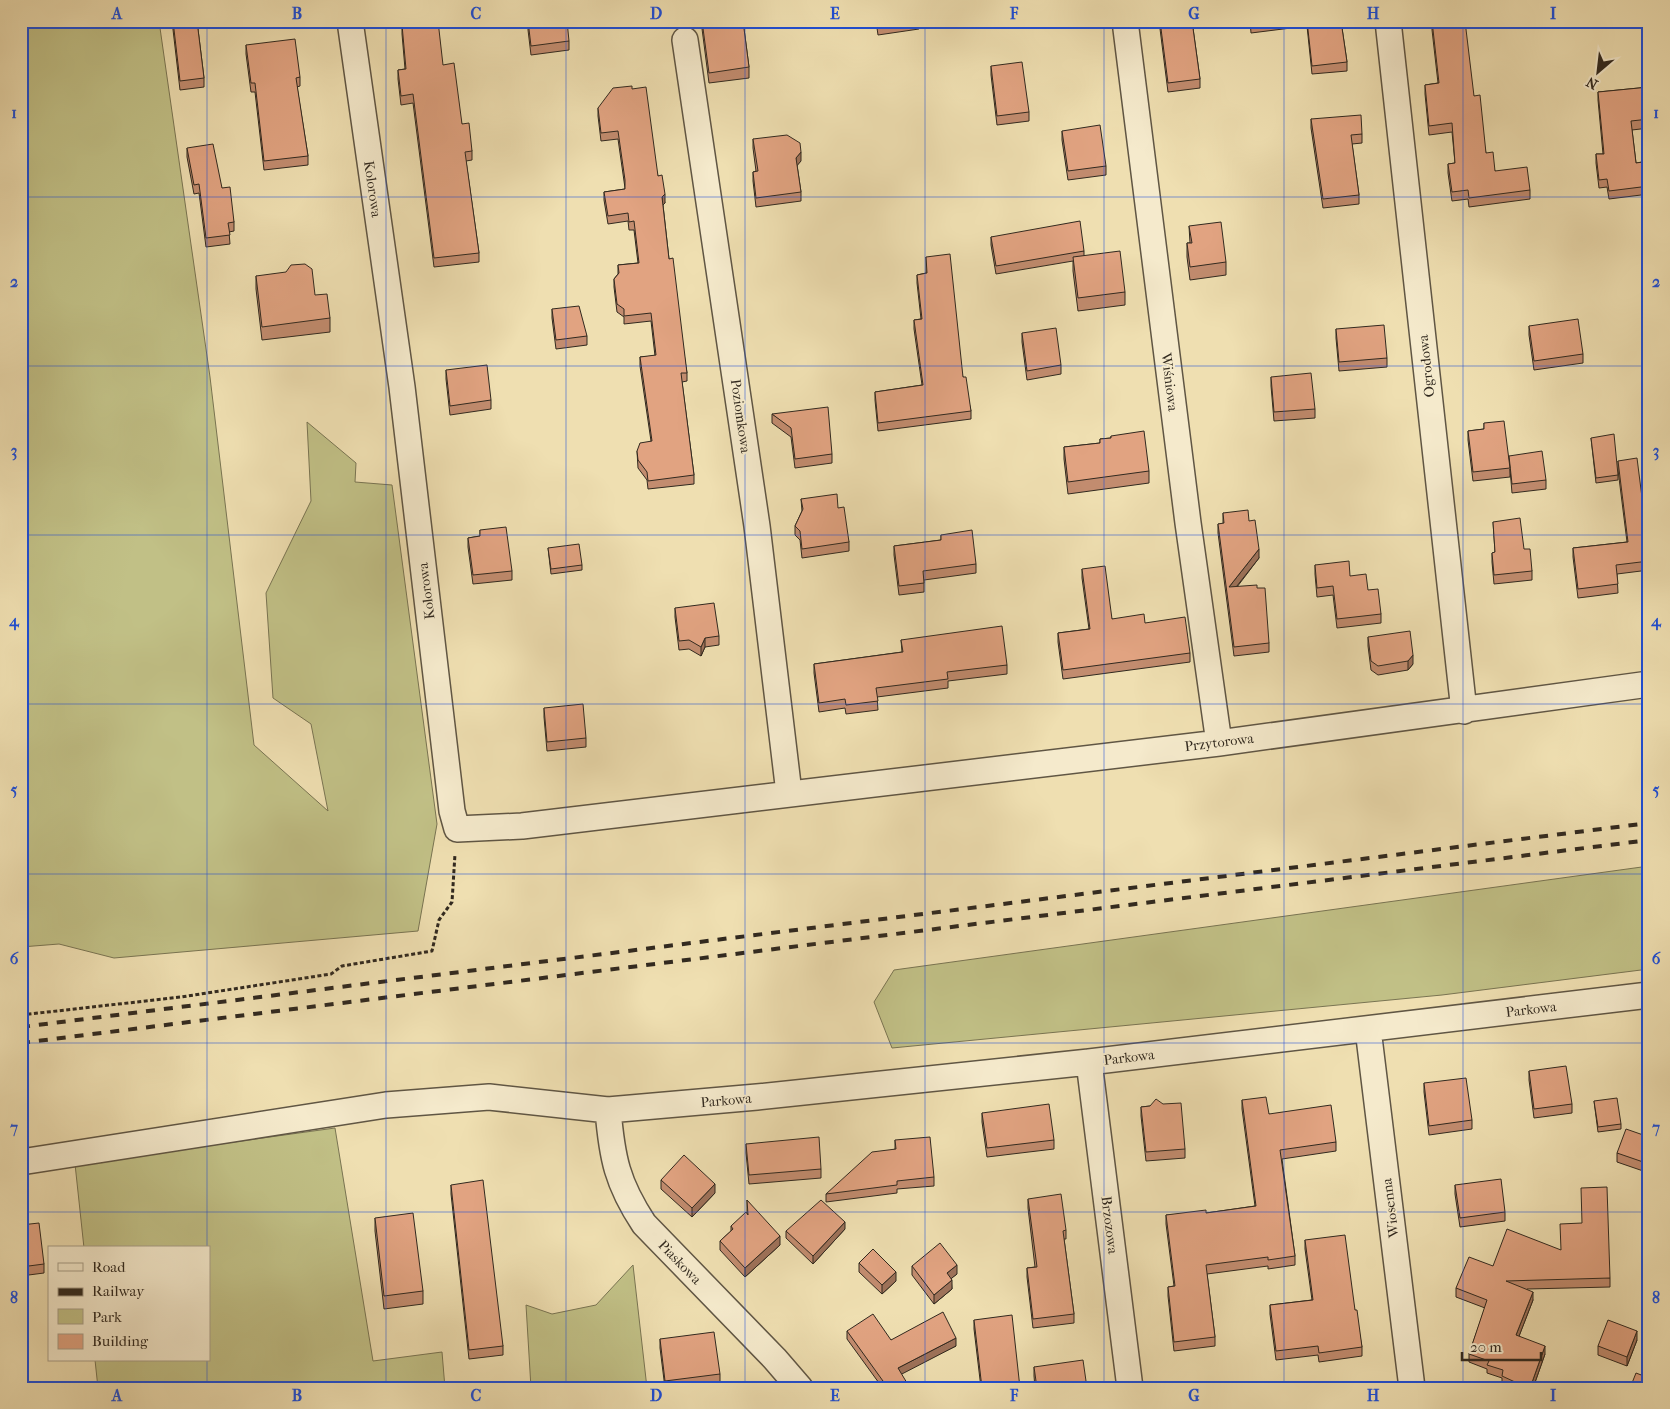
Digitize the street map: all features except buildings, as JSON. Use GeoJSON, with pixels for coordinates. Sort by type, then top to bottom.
{"type":"FeatureCollection","features":[{"type":"Feature","properties":{"kind":"street","name":"Kolorowa"},"geometry":{"type":"LineString","coordinates":[[350,21],[402,386],[452,811],[457,829]]}},
{"type":"Feature","properties":{"kind":"street","name":"Wiśniowa"},"geometry":{"type":"LineString","coordinates":[[1125,21],[1188,523],[1219,742]]}},
{"type":"Feature","properties":{"kind":"street","name":"Ogrodowa"},"geometry":{"type":"LineString","coordinates":[[1388,21],[1464,711]]}},
{"type":"Feature","properties":{"kind":"street","name":"Poziomkowa"},"geometry":{"type":"LineString","coordinates":[[685,40],[757,526],[789,793]]}},
{"type":"Feature","properties":{"kind":"street","name":"Przytorowa"},"geometry":{"type":"LineString","coordinates":[[789,793],[1464,711],[1649,684]]}},
{"type":"Feature","properties":{"kind":"street"},"geometry":{"type":"LineString","coordinates":[[457,829],[522,826],[789,793]]}},
{"type":"Feature","properties":{"kind":"street","name":"Parkowa"},"geometry":{"type":"LineString","coordinates":[[21,1162],[386,1105],[490,1097],[608,1110],[757,1097],[1090,1062],[1649,995]]}},
{"type":"Feature","properties":{"kind":"street","name":"Wiosenna"},"geometry":{"type":"LineString","coordinates":[[1368,1029],[1412,1388]]}},
{"type":"Feature","properties":{"kind":"street","name":"Brzozowa"},"geometry":{"type":"LineString","coordinates":[[1090,1062],[1130,1388]]}},
{"type":"Feature","properties":{"kind":"street","name":"Piaskowa"},"geometry":{"type":"LineString","coordinates":[[608,1110],[612,1155],[628,1199],[644,1224],[775,1359],[800,1388]]}},
{"type":"Feature","properties":{"kind":"path"},"geometry":{"type":"LineString","coordinates":[[21,1015],[181,996],[331,974],[342,966],[432,951],[439,920],[452,902],[457,829]]}},
{"type":"Feature","properties":{"kind":"green space"},"geometry":{"type":"Polygon","coordinates":[[[21,21],[159,21],[210,377],[254,745],[328,811],[311,724],[273,698],[266,593],[311,501],[307,422],[356,463],[355,482],[392,485],[437,824],[418,931],[114,958],[59,944],[21,947],[21,21]]]}},
{"type":"Feature","properties":{"kind":"green space"},"geometry":{"type":"Polygon","coordinates":[[[1649,866],[1649,969],[1442,995],[892,1048],[874,1002],[894,970],[1649,866]]]}},
{"type":"Feature","properties":{"kind":"green space"},"geometry":{"type":"Polygon","coordinates":[[[335,1128],[373,1361],[442,1352],[445,1388],[98,1388],[95,1362],[210,1362],[210,1246],[84,1246],[75,1164],[335,1128]]]}},
{"type":"Feature","properties":{"kind":"green space"},"geometry":{"type":"Polygon","coordinates":[[[633,1265],[647,1388],[531,1388],[526,1305],[552,1314],[596,1305],[633,1265]]]}},
{"type":"Feature","properties":{"kind":"railway"},"geometry":{"type":"LineString","coordinates":[[21,1027],[1649,823]]}},
{"type":"Feature","properties":{"kind":"railway"},"geometry":{"type":"LineString","coordinates":[[21,1043],[1649,840]]}}]}
